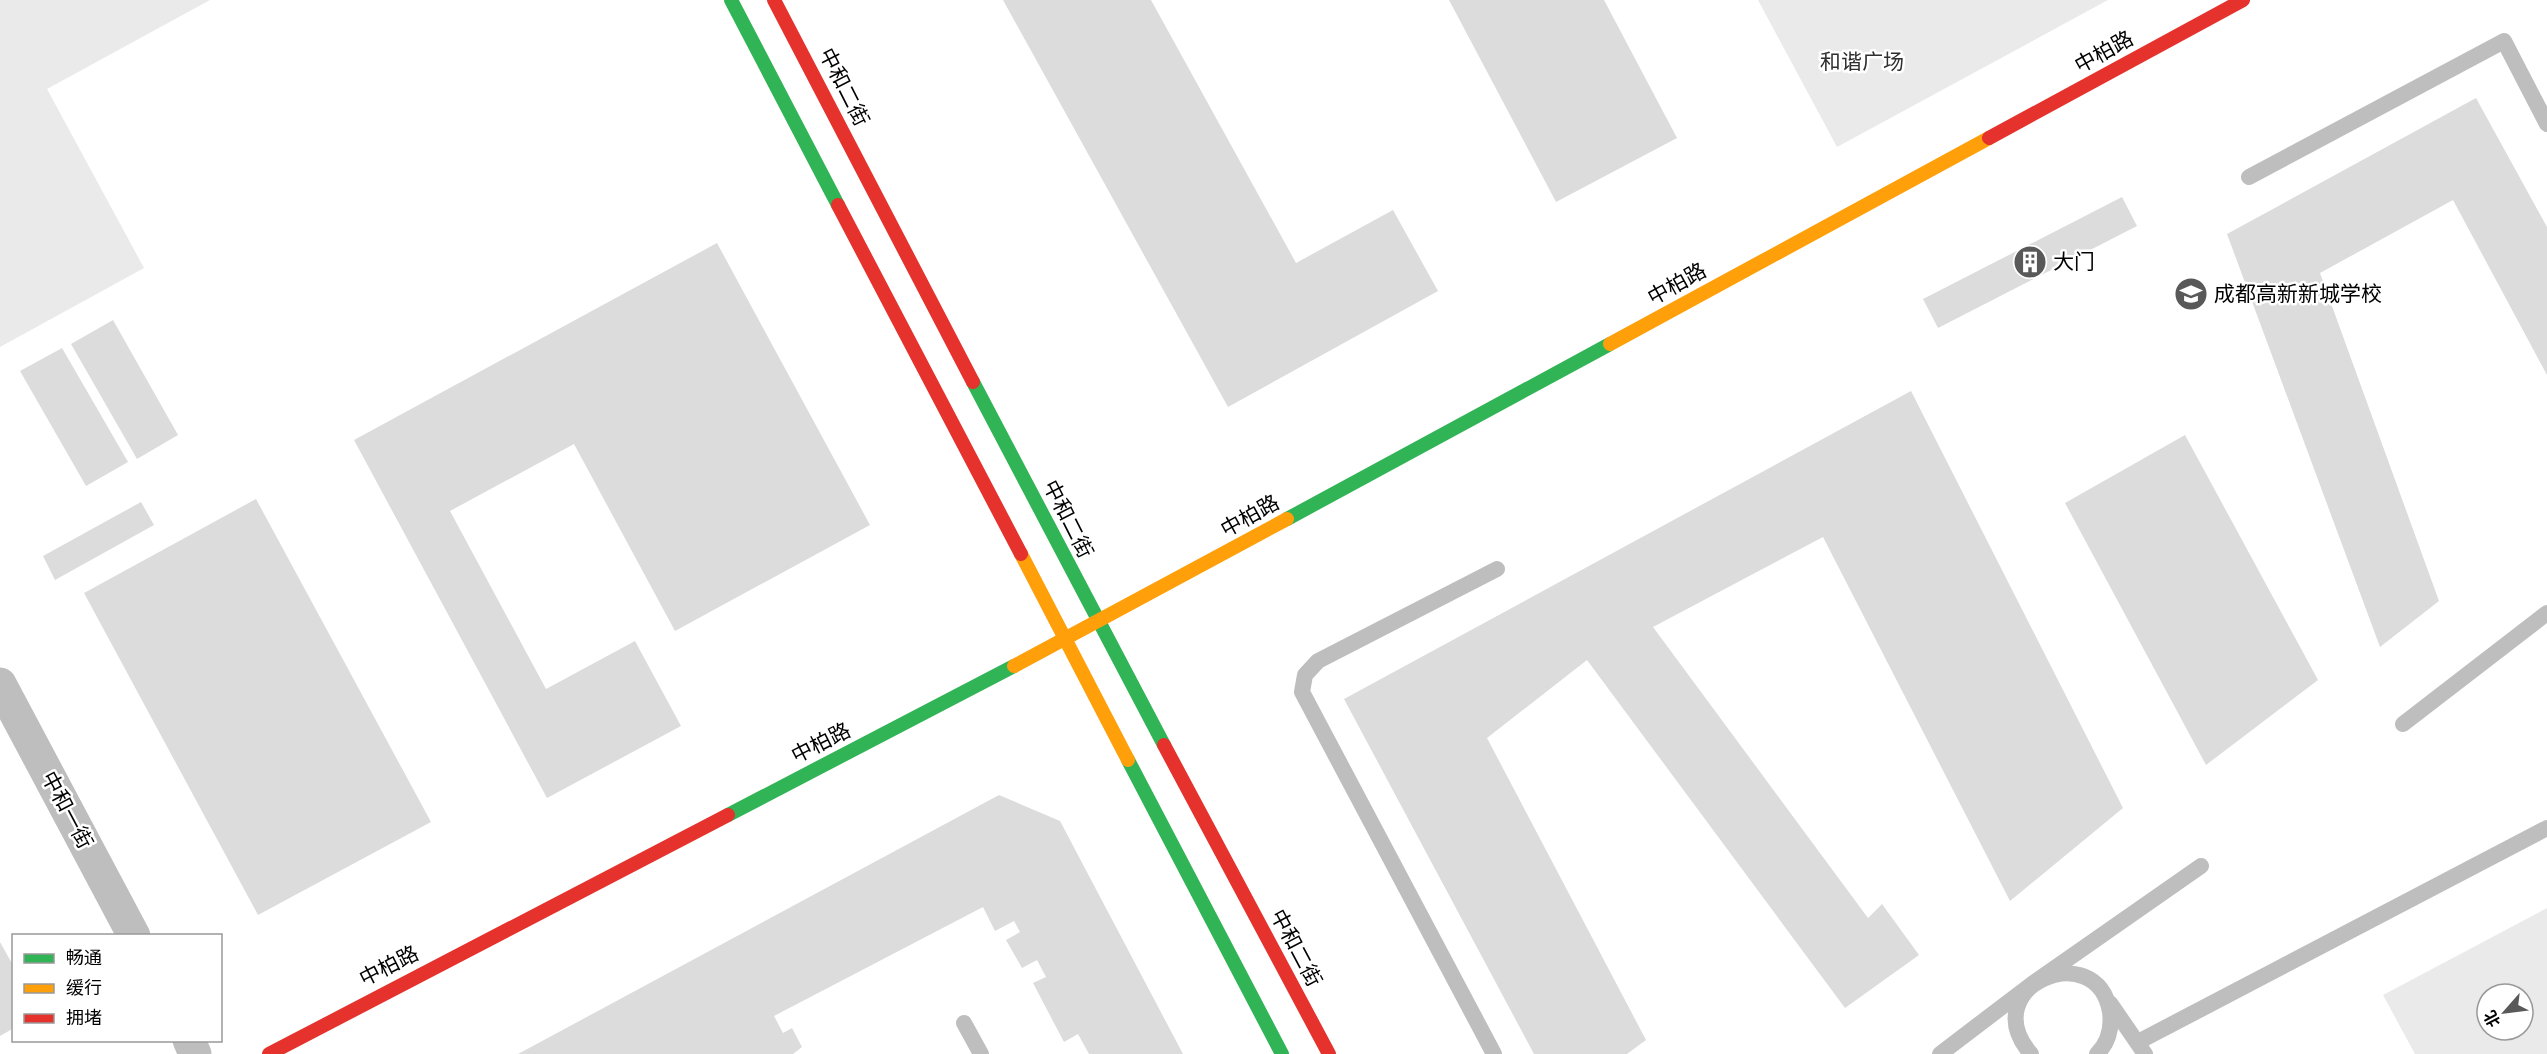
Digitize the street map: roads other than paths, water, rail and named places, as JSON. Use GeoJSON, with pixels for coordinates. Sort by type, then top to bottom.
{"type":"FeatureCollection","features":[{"type":"Feature","properties":{"kind":"street"},"geometry":{"type":"LineString","coordinates":[[730,0],[1282,1054]]}},
{"type":"Feature","properties":{"kind":"street","name":"中和二街"},"geometry":{"type":"LineString","coordinates":[[774,0],[1098,622],[1329,1054]]}},
{"type":"Feature","properties":{"kind":"street","name":"中柏路"},"geometry":{"type":"LineString","coordinates":[[269,1054],[1065,640],[2243,0]]}},
{"type":"Feature","properties":{"kind":"street","name":"中和一街"},"geometry":{"type":"LineString","coordinates":[[0,684],[133,934]]}},
{"type":"Feature","properties":{"kind":"lane"},"geometry":{"type":"LineString","coordinates":[[2248,177],[2504,41],[2547,124]]}},
{"type":"Feature","properties":{"kind":"lane"},"geometry":{"type":"LineString","coordinates":[[1494,1054],[1302,692],[1305,675],[1318,661],[1497,569]]}},
{"type":"Feature","properties":{"kind":"lane"},"geometry":{"type":"LineString","coordinates":[[2403,724],[2547,613]]}},
{"type":"Feature","properties":{"kind":"lane"},"geometry":{"type":"LineString","coordinates":[[2031,1054],[2023,1045],[2017,1029],[2016,1012],[2021,997],[2032,984],[2046,976],[2062,972],[2079,975],[2092,982],[2102,992],[2142,1048],[2547,828]]}},
{"type":"Feature","properties":{"kind":"lane"},"geometry":{"type":"LineString","coordinates":[[1940,1054],[2032,984],[2200,866]]}},
{"type":"Feature","properties":{"kind":"lane"},"geometry":{"type":"LineString","coordinates":[[2097,1054],[2109,1035],[2111,1021],[2102,992]]}},
{"type":"Feature","properties":{"kind":"lane"},"geometry":{"type":"LineString","coordinates":[[964,1023],[981,1054]]}},
{"type":"Feature","properties":{"kind":"place","name":"大门"},"geometry":{"type":"Point","coordinates":[2030,262]}},
{"type":"Feature","properties":{"kind":"place","name":"成都高新新城学校"},"geometry":{"type":"Point","coordinates":[2191,294]}},
{"type":"Feature","properties":{"kind":"park label","name":"和谐广场"},"geometry":{"type":"Point","coordinates":[1862,62]}}]}
